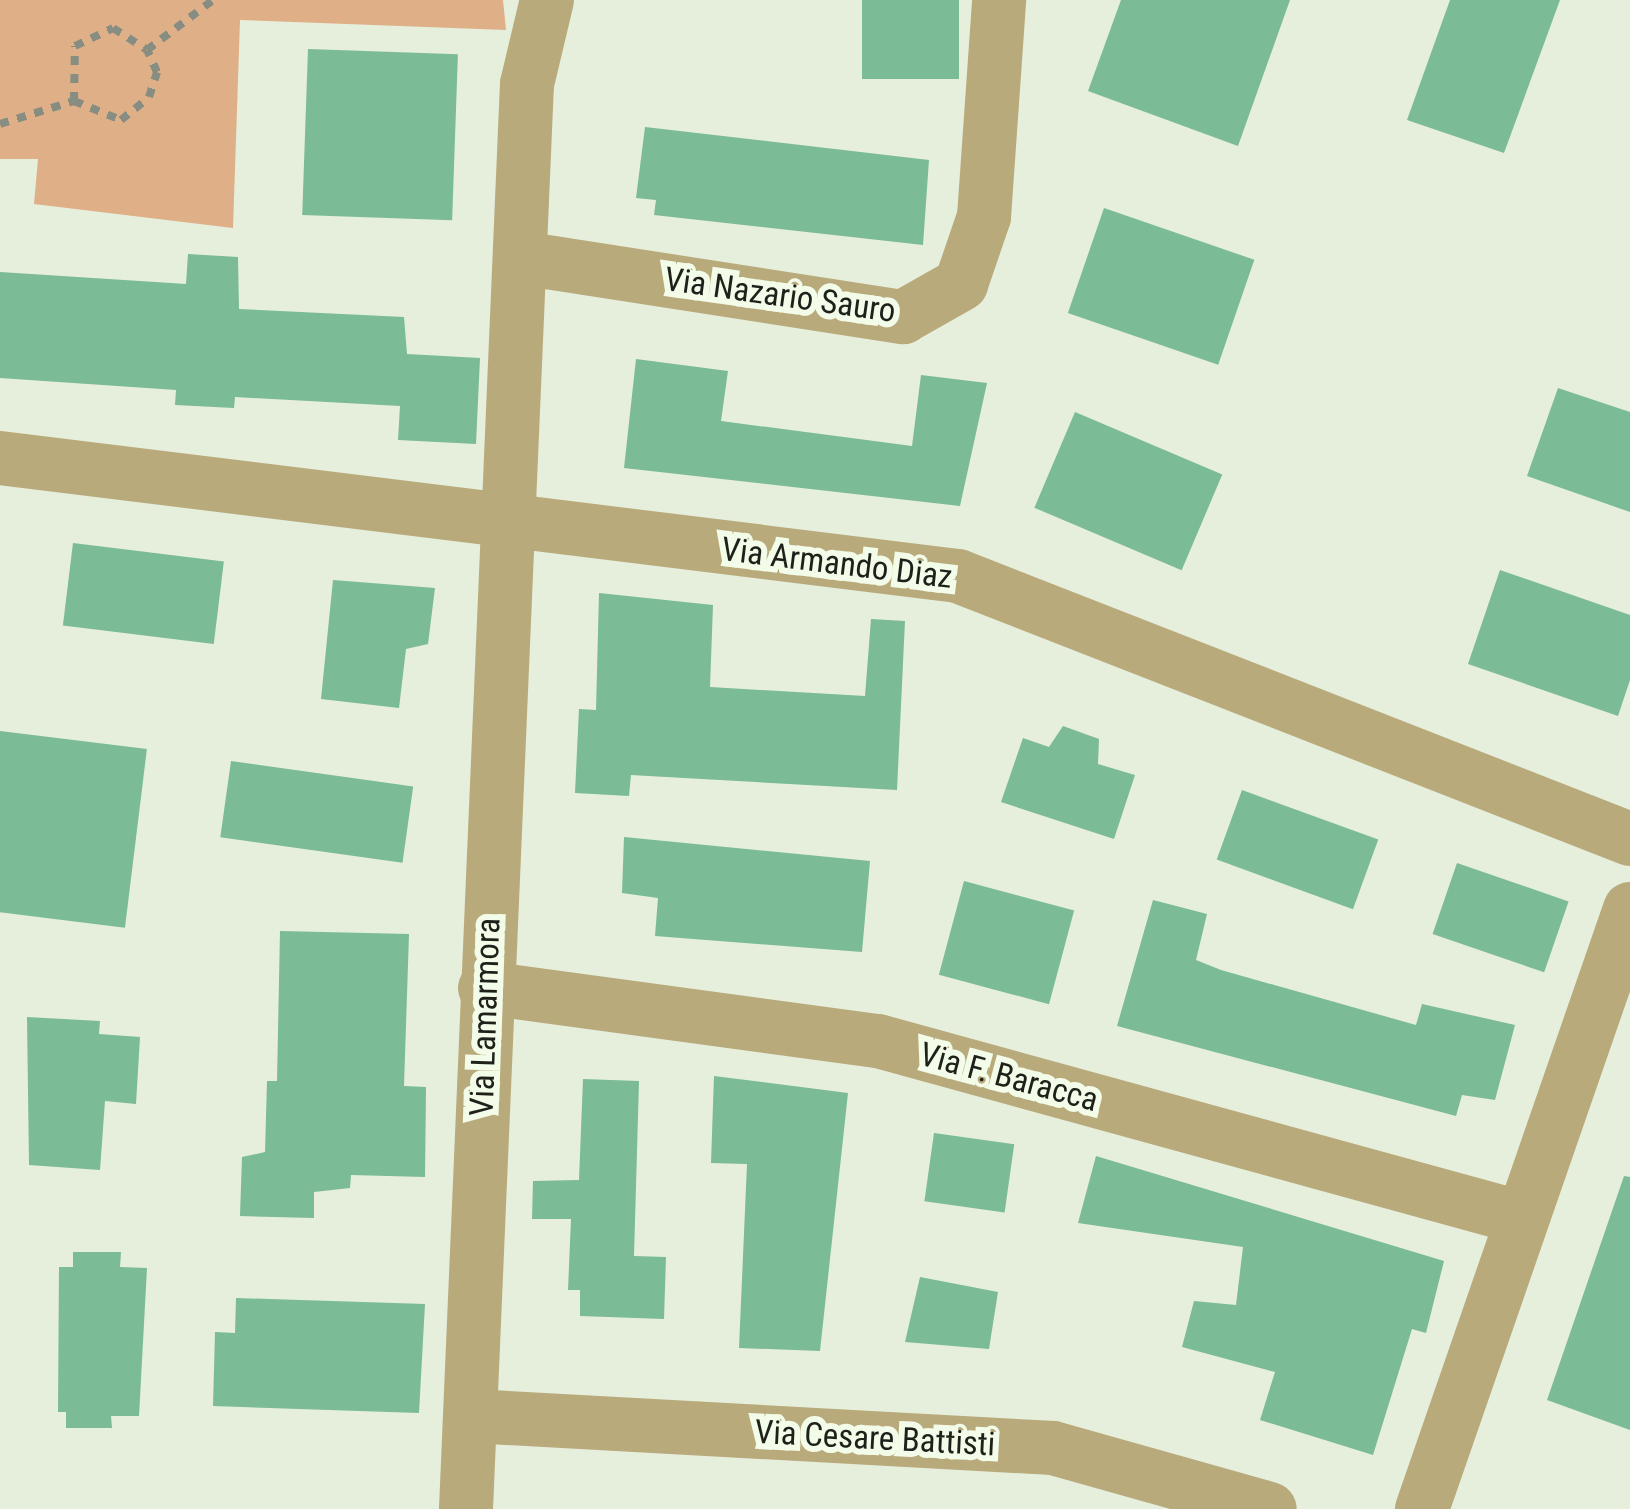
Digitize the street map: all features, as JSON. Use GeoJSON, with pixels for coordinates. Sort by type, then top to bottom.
{"type":"FeatureCollection","features":[{"type":"Feature","properties":{"kind":"street"},"geometry":{"type":"LineString","coordinates":[[513,525],[527,84],[547,0]]}},
{"type":"Feature","properties":{"kind":"street","name":"Via Nazario Sauro"},"geometry":{"type":"LineString","coordinates":[[521,258],[903,317],[961,284],[984,217],[998,0]]}},
{"type":"Feature","properties":{"kind":"street","name":"Via Armando Diaz"},"geometry":{"type":"LineString","coordinates":[[0,458],[513,525],[958,576],[1630,839]]}},
{"type":"Feature","properties":{"kind":"street","name":"Via Lamarmora"},"geometry":{"type":"LineString","coordinates":[[466,1509],[484,988],[513,525]]}},
{"type":"Feature","properties":{"kind":"street"},"geometry":{"type":"LineString","coordinates":[[1422,1509],[1630,909]]}},
{"type":"Feature","properties":{"kind":"street","name":"Via F. Baracca"},"geometry":{"type":"LineString","coordinates":[[484,988],[878,1041],[1522,1218]]}},
{"type":"Feature","properties":{"kind":"street","name":"Via Cesare Battisti"},"geometry":{"type":"LineString","coordinates":[[471,1416],[1053,1448],[1270,1509]]}},
{"type":"Feature","properties":{"kind":"path"},"geometry":{"type":"LineString","coordinates":[[147,50],[213,0]]}},
{"type":"Feature","properties":{"kind":"path"},"geometry":{"type":"LineString","coordinates":[[0,124],[74,101],[121,120],[148,97],[158,72],[147,50],[112,28],[75,46],[74,101]]}},
{"type":"Feature","properties":{"kind":"shaded area"},"geometry":{"type":"Polygon","coordinates":[[[0,0],[503,0],[506,30],[240,20],[233,228],[34,204],[38,159],[0,159],[0,0]]]}},
{"type":"Feature","properties":{"kind":"building"},"geometry":{"type":"Polygon","coordinates":[[[862,0],[959,0],[959,79],[862,79],[862,0]]]}},
{"type":"Feature","properties":{"kind":"building"},"geometry":{"type":"Polygon","coordinates":[[[1121,0],[1290,0],[1238,146],[1088,91],[1121,0]]]}},
{"type":"Feature","properties":{"kind":"building"},"geometry":{"type":"Polygon","coordinates":[[[1450,0],[1560,0],[1504,153],[1407,120],[1450,0]]]}},
{"type":"Feature","properties":{"kind":"building"},"geometry":{"type":"Polygon","coordinates":[[[308,49],[458,54],[452,220],[302,215],[308,49]]]}},
{"type":"Feature","properties":{"kind":"building"},"geometry":{"type":"Polygon","coordinates":[[[645,127],[929,160],[923,245],[654,215],[656,200],[636,198],[645,127]]]}},
{"type":"Feature","properties":{"kind":"building"},"geometry":{"type":"Polygon","coordinates":[[[1104,208],[1254,260],[1218,365],[1068,313],[1104,208]]]}},
{"type":"Feature","properties":{"kind":"building"},"geometry":{"type":"Polygon","coordinates":[[[188,254],[238,257],[239,309],[404,317],[407,354],[480,358],[476,444],[398,440],[400,406],[235,397],[234,408],[175,405],[176,390],[0,378],[0,272],[186,284],[188,254]]]}},
{"type":"Feature","properties":{"kind":"building"},"geometry":{"type":"Polygon","coordinates":[[[636,359],[728,371],[721,421],[912,446],[921,375],[987,383],[960,506],[624,468],[636,359]]]}},
{"type":"Feature","properties":{"kind":"building"},"geometry":{"type":"Polygon","coordinates":[[[1558,388],[1630,412],[1630,512],[1527,476],[1558,388]]]}},
{"type":"Feature","properties":{"kind":"building"},"geometry":{"type":"Polygon","coordinates":[[[1075,412],[1222,475],[1182,570],[1034,508],[1075,412]]]}},
{"type":"Feature","properties":{"kind":"building"},"geometry":{"type":"Polygon","coordinates":[[[73,543],[224,562],[214,644],[63,625],[73,543]]]}},
{"type":"Feature","properties":{"kind":"building"},"geometry":{"type":"Polygon","coordinates":[[[1500,570],[1630,615],[1630,680],[1618,716],[1468,664],[1500,570]]]}},
{"type":"Feature","properties":{"kind":"building"},"geometry":{"type":"Polygon","coordinates":[[[333,580],[435,588],[428,644],[406,649],[399,708],[321,699],[333,580]]]}},
{"type":"Feature","properties":{"kind":"building"},"geometry":{"type":"Polygon","coordinates":[[[599,593],[713,605],[710,687],[865,696],[871,619],[905,621],[897,790],[631,775],[629,796],[575,793],[579,709],[596,710],[599,593]]]}},
{"type":"Feature","properties":{"kind":"building"},"geometry":{"type":"Polygon","coordinates":[[[1063,726],[1099,739],[1098,764],[1135,775],[1114,839],[1001,802],[1023,738],[1049,747],[1063,726]]]}},
{"type":"Feature","properties":{"kind":"building"},"geometry":{"type":"Polygon","coordinates":[[[0,731],[147,749],[125,928],[0,912],[0,731]]]}},
{"type":"Feature","properties":{"kind":"building"},"geometry":{"type":"Polygon","coordinates":[[[231,761],[413,787],[402,863],[220,837],[231,761]]]}},
{"type":"Feature","properties":{"kind":"building"},"geometry":{"type":"Polygon","coordinates":[[[1242,790],[1378,840],[1353,909],[1217,860],[1242,790]]]}},
{"type":"Feature","properties":{"kind":"building"},"geometry":{"type":"Polygon","coordinates":[[[624,837],[870,861],[862,952],[655,936],[658,898],[622,893],[624,837]]]}},
{"type":"Feature","properties":{"kind":"building"},"geometry":{"type":"Polygon","coordinates":[[[1457,863],[1569,901],[1544,972],[1433,934],[1457,863]]]}},
{"type":"Feature","properties":{"kind":"building"},"geometry":{"type":"Polygon","coordinates":[[[964,881],[1074,911],[1049,1004],[939,975],[964,881]]]}},
{"type":"Feature","properties":{"kind":"building"},"geometry":{"type":"Polygon","coordinates":[[[1153,900],[1207,914],[1196,960],[1221,970],[1416,1025],[1422,1004],[1515,1025],[1495,1100],[1462,1095],[1456,1116],[1117,1026],[1153,900]]]}},
{"type":"Feature","properties":{"kind":"building"},"geometry":{"type":"Polygon","coordinates":[[[280,931],[409,934],[404,1086],[426,1087],[425,1177],[351,1175],[350,1188],[314,1192],[314,1218],[240,1216],[242,1157],[265,1152],[267,1081],[277,1081],[280,931]]]}},
{"type":"Feature","properties":{"kind":"building"},"geometry":{"type":"Polygon","coordinates":[[[27,1017],[100,1021],[99,1034],[140,1037],[136,1104],[105,1101],[100,1170],[29,1165],[27,1017]]]}},
{"type":"Feature","properties":{"kind":"building"},"geometry":{"type":"Polygon","coordinates":[[[714,1076],[848,1093],[820,1351],[739,1348],[747,1164],[711,1163],[714,1076]]]}},
{"type":"Feature","properties":{"kind":"building"},"geometry":{"type":"Polygon","coordinates":[[[583,1079],[639,1081],[634,1256],[666,1257],[664,1319],[580,1316],[580,1290],[568,1290],[571,1219],[532,1219],[533,1181],[579,1180],[583,1079]]]}},
{"type":"Feature","properties":{"kind":"building"},"geometry":{"type":"Polygon","coordinates":[[[934,1133],[1014,1144],[1005,1213],[924,1201],[934,1133]]]}},
{"type":"Feature","properties":{"kind":"building"},"geometry":{"type":"Polygon","coordinates":[[[1096,1156],[1444,1261],[1426,1333],[1412,1329],[1373,1455],[1260,1420],[1275,1372],[1182,1347],[1194,1301],[1236,1305],[1243,1247],[1078,1223],[1096,1156]]]}},
{"type":"Feature","properties":{"kind":"building"},"geometry":{"type":"Polygon","coordinates":[[[1624,1176],[1630,1177],[1630,1430],[1547,1400],[1624,1176]]]}},
{"type":"Feature","properties":{"kind":"building"},"geometry":{"type":"Polygon","coordinates":[[[73,1252],[121,1252],[120,1267],[147,1268],[139,1416],[111,1416],[112,1428],[66,1428],[66,1412],[58,1412],[59,1267],[73,1267],[73,1252]]]}},
{"type":"Feature","properties":{"kind":"building"},"geometry":{"type":"Polygon","coordinates":[[[920,1277],[998,1292],[989,1349],[905,1342],[920,1277]]]}},
{"type":"Feature","properties":{"kind":"building"},"geometry":{"type":"Polygon","coordinates":[[[236,1298],[425,1304],[419,1413],[213,1406],[215,1332],[235,1333],[236,1298]]]}}]}
